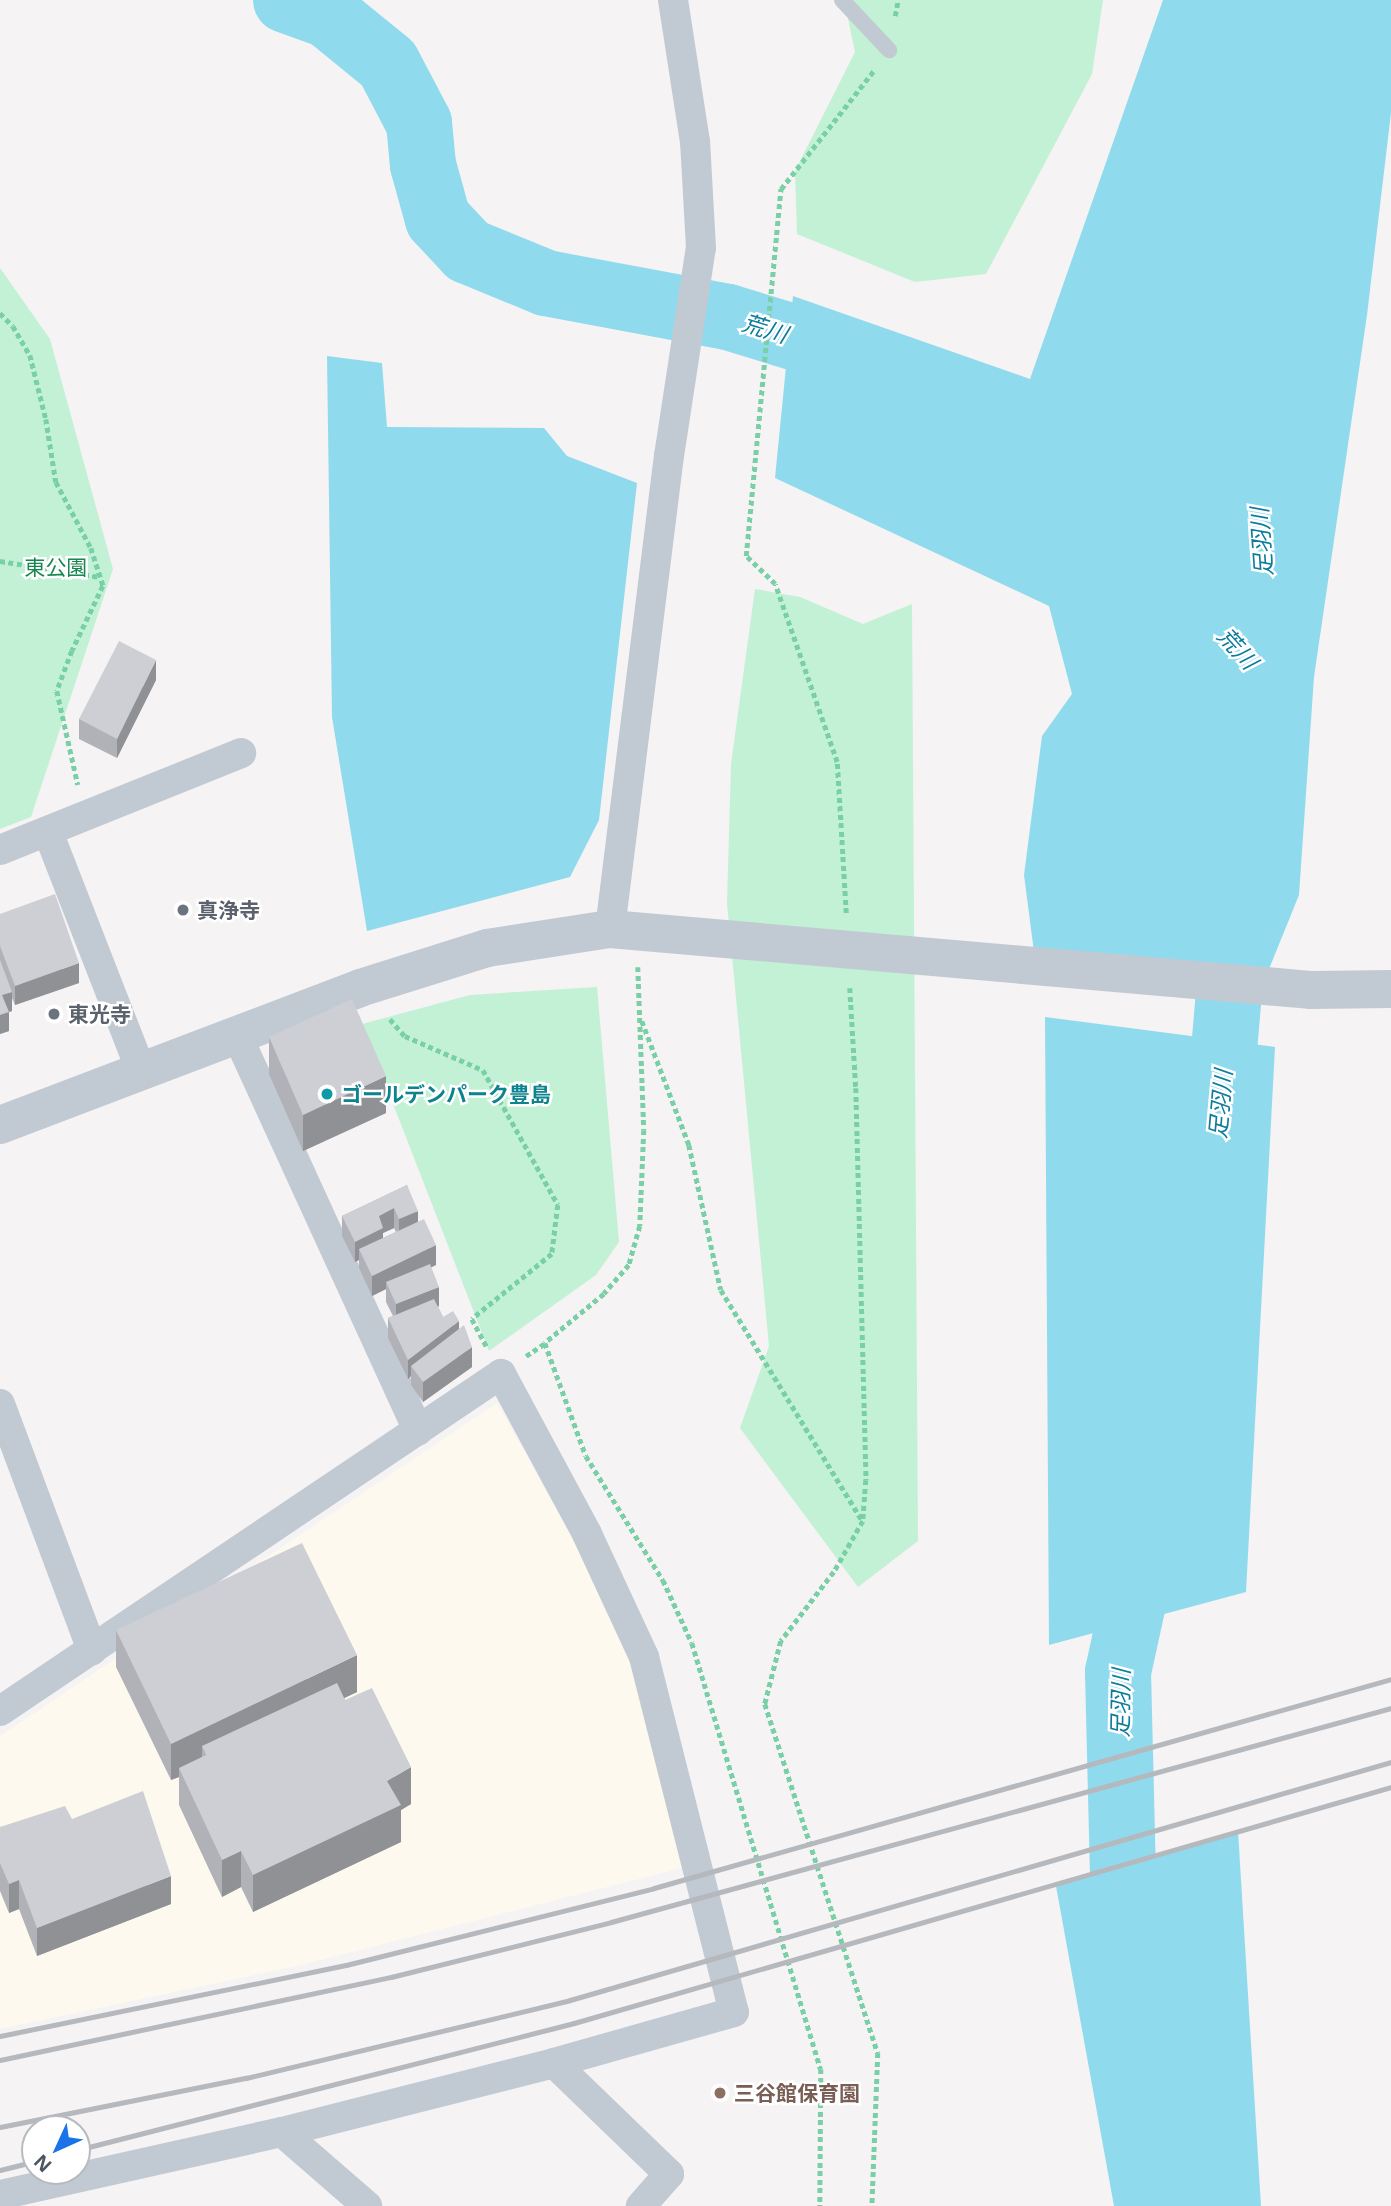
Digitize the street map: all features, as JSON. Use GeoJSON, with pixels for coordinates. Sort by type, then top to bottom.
{"type":"FeatureCollection","features":[{"type":"Feature","properties":{"kind":"street"},"geometry":{"type":"LineString","coordinates":[[610,929],[669,456],[701,248],[695,142],[673,0]]}},
{"type":"Feature","properties":{"kind":"street"},"geometry":{"type":"LineString","coordinates":[[0,850],[240,753]]}},
{"type":"Feature","properties":{"kind":"street"},"geometry":{"type":"LineString","coordinates":[[48,832],[141,1071]]}},
{"type":"Feature","properties":{"kind":"street"},"geometry":{"type":"LineString","coordinates":[[0,1125],[360,988],[487,948],[610,929],[1312,990],[1391,989]]}},
{"type":"Feature","properties":{"kind":"street"},"geometry":{"type":"LineString","coordinates":[[237,1035],[418,1431]]}},
{"type":"Feature","properties":{"kind":"street"},"geometry":{"type":"LineString","coordinates":[[0,1712],[501,1374],[587,1534],[644,1657],[734,2012],[554,2063],[33,2197],[0,2195]]}},
{"type":"Feature","properties":{"kind":"street"},"geometry":{"type":"LineString","coordinates":[[0,1404],[92,1650]]}},
{"type":"Feature","properties":{"kind":"street"},"geometry":{"type":"LineString","coordinates":[[554,2063],[669,2175],[641,2206]]}},
{"type":"Feature","properties":{"kind":"street"},"geometry":{"type":"LineString","coordinates":[[282,2132],[367,2206]]}},
{"type":"Feature","properties":{"kind":"lane"},"geometry":{"type":"LineString","coordinates":[[842,0],[889,50]]}},
{"type":"Feature","properties":{"kind":"path"},"geometry":{"type":"LineString","coordinates":[[847,925],[837,762],[775,584],[746,556],[781,189],[889,50],[898,0]]}},
{"type":"Feature","properties":{"kind":"path"},"geometry":{"type":"LineString","coordinates":[[0,313],[13,326],[30,355],[46,419],[56,482],[91,548],[103,586],[72,651],[57,691],[85,817]]}},
{"type":"Feature","properties":{"kind":"path"},"geometry":{"type":"LineString","coordinates":[[0,561],[100,577]]}},
{"type":"Feature","properties":{"kind":"path"},"geometry":{"type":"LineString","coordinates":[[638,958],[644,1130],[640,1226],[629,1265],[604,1294],[545,1343],[586,1455],[663,1580],[692,1643],[821,2069],[820,2206]]}},
{"type":"Feature","properties":{"kind":"path"},"geometry":{"type":"LineString","coordinates":[[850,979],[856,1088],[866,1480],[863,1521],[834,1572],[781,1641],[765,1704],[878,2053],[872,2206]]}},
{"type":"Feature","properties":{"kind":"path"},"geometry":{"type":"LineString","coordinates":[[360,988],[405,1035],[483,1070],[558,1205],[552,1254],[472,1319],[501,1374]]}},
{"type":"Feature","properties":{"kind":"path"},"geometry":{"type":"LineString","coordinates":[[640,1015],[689,1144],[721,1290],[863,1521]]}},
{"type":"Feature","properties":{"kind":"shaded area"},"geometry":{"type":"Polygon","coordinates":[[[497,1403],[573,1539],[632,1662],[686,1867],[297,1966],[0,2029],[0,1736],[497,1403]]]}},
{"type":"Feature","properties":{"kind":"green space"},"geometry":{"type":"Polygon","coordinates":[[[844,0],[1103,0],[1092,74],[986,274],[915,282],[797,234],[795,171],[855,52],[844,0]]]}},
{"type":"Feature","properties":{"kind":"green space","name":"東公園"},"geometry":{"type":"Polygon","coordinates":[[[0,268],[50,339],[113,569],[31,817],[0,829],[0,268]]]}},
{"type":"Feature","properties":{"kind":"green space"},"geometry":{"type":"Polygon","coordinates":[[[755,589],[800,597],[863,624],[912,604],[918,1541],[858,1587],[740,1428],[769,1346],[727,903],[731,764],[755,589]]]}},
{"type":"Feature","properties":{"kind":"green space"},"geometry":{"type":"Polygon","coordinates":[[[597,987],[619,1242],[596,1275],[489,1351],[362,1024],[470,995],[597,987]]]}},
{"type":"Feature","properties":{"kind":"water"},"geometry":{"type":"Polygon","coordinates":[[[1163,0],[1391,0],[1391,113],[1367,315],[1314,677],[1299,895],[1267,974],[1034,952],[1024,875],[1042,736],[1072,694],[1049,606],[775,478],[793,296],[1030,379],[1163,0]]]}},
{"type":"Feature","properties":{"kind":"water"},"geometry":{"type":"Polygon","coordinates":[[[327,356],[382,363],[387,427],[544,428],[567,456],[637,483],[599,820],[570,877],[367,931],[332,717],[327,356]]]}},
{"type":"Feature","properties":{"kind":"water"},"geometry":{"type":"Polygon","coordinates":[[[1045,1017],[1275,1047],[1246,1592],[1049,1645],[1045,1017]]]}},
{"type":"Feature","properties":{"kind":"water"},"geometry":{"type":"Polygon","coordinates":[[[1238,1831],[1261,2206],[1114,2206],[1056,1886],[1238,1831]]]}},
{"type":"Feature","properties":{"kind":"building"},"geometry":{"type":"Polygon","coordinates":[[[119,641],[156,660],[117,739],[79,719],[119,641]]]}},
{"type":"Feature","properties":{"kind":"building"},"geometry":{"type":"Polygon","coordinates":[[[55,894],[79,963],[15,986],[0,946],[0,914],[55,894]]]}},
{"type":"Feature","properties":{"kind":"building"},"geometry":{"type":"Polygon","coordinates":[[[0,960],[12,992],[2,995],[9,1012],[0,1015],[0,960]]]}},
{"type":"Feature","properties":{"kind":"building"},"geometry":{"type":"Polygon","coordinates":[[[352,999],[386,1076],[303,1115],[269,1037],[352,999]]]}},
{"type":"Feature","properties":{"kind":"building"},"geometry":{"type":"Polygon","coordinates":[[[407,1185],[418,1211],[399,1219],[394,1208],[379,1216],[383,1228],[355,1242],[342,1216],[407,1185]]]}},
{"type":"Feature","properties":{"kind":"building"},"geometry":{"type":"Polygon","coordinates":[[[424,1219],[436,1245],[372,1276],[359,1249],[424,1219]]]}},
{"type":"Feature","properties":{"kind":"building"},"geometry":{"type":"Polygon","coordinates":[[[430,1264],[439,1287],[396,1304],[386,1282],[430,1264]]]}},
{"type":"Feature","properties":{"kind":"building"},"geometry":{"type":"Polygon","coordinates":[[[434,1299],[443,1317],[453,1311],[459,1321],[408,1360],[388,1318],[434,1299]]]}},
{"type":"Feature","properties":{"kind":"building"},"geometry":{"type":"Polygon","coordinates":[[[464,1325],[472,1347],[423,1382],[411,1366],[464,1325]]]}},
{"type":"Feature","properties":{"kind":"building"},"geometry":{"type":"Polygon","coordinates":[[[302,1543],[357,1655],[171,1744],[116,1630],[302,1543]]]}},
{"type":"Feature","properties":{"kind":"building"},"geometry":{"type":"Polygon","coordinates":[[[337,1683],[345,1700],[372,1688],[411,1767],[387,1781],[401,1805],[253,1875],[241,1851],[222,1860],[179,1768],[206,1755],[202,1746],[337,1683]]]}},
{"type":"Feature","properties":{"kind":"building"},"geometry":{"type":"Polygon","coordinates":[[[143,1791],[171,1876],[37,1928],[19,1880],[9,1884],[0,1863],[0,1827],[65,1806],[72,1819],[143,1791]]]}},
{"type":"Feature","properties":{"kind":"waterway","name":"荒川"},"geometry":{"type":"LineString","coordinates":[[286,0],[328,15],[388,64],[419,123],[423,165],[438,219],[468,251],[546,283],[728,317],[878,363]]}},
{"type":"Feature","properties":{"kind":"waterway","name":"足羽川"},"geometry":{"type":"LineString","coordinates":[[1217,1132],[1236,912]]}},
{"type":"Feature","properties":{"kind":"waterway","name":"足羽川"},"geometry":{"type":"LineString","coordinates":[[1125,1958],[1118,1672],[1148,1534]]}},
{"type":"Feature","properties":{"kind":"railway"},"geometry":{"type":"LineString","coordinates":[[0,2036],[346,1965],[654,1888],[1391,1679]]}},
{"type":"Feature","properties":{"kind":"railway"},"geometry":{"type":"LineString","coordinates":[[0,2060],[391,1977],[611,1922],[1391,1708]]}},
{"type":"Feature","properties":{"kind":"railway"},"geometry":{"type":"LineString","coordinates":[[0,2127],[246,2078],[570,2000],[1391,1762]]}},
{"type":"Feature","properties":{"kind":"railway"},"geometry":{"type":"LineString","coordinates":[[91,2146],[574,2023],[1391,1787]]}},
{"type":"Feature","properties":{"kind":"railway"},"geometry":{"type":"LineString","coordinates":[[0,2170],[21,2165]]}},
{"type":"Feature","properties":{"kind":"place","name":"真浄寺"},"geometry":{"type":"Point","coordinates":[183,910]}},
{"type":"Feature","properties":{"kind":"place","name":"東光寺"},"geometry":{"type":"Point","coordinates":[54,1014]}},
{"type":"Feature","properties":{"kind":"place","name":"ゴールデンパーク豊島"},"geometry":{"type":"Point","coordinates":[327,1094]}},
{"type":"Feature","properties":{"kind":"place","name":"三谷館保育園"},"geometry":{"type":"Point","coordinates":[720,2093]}}]}
